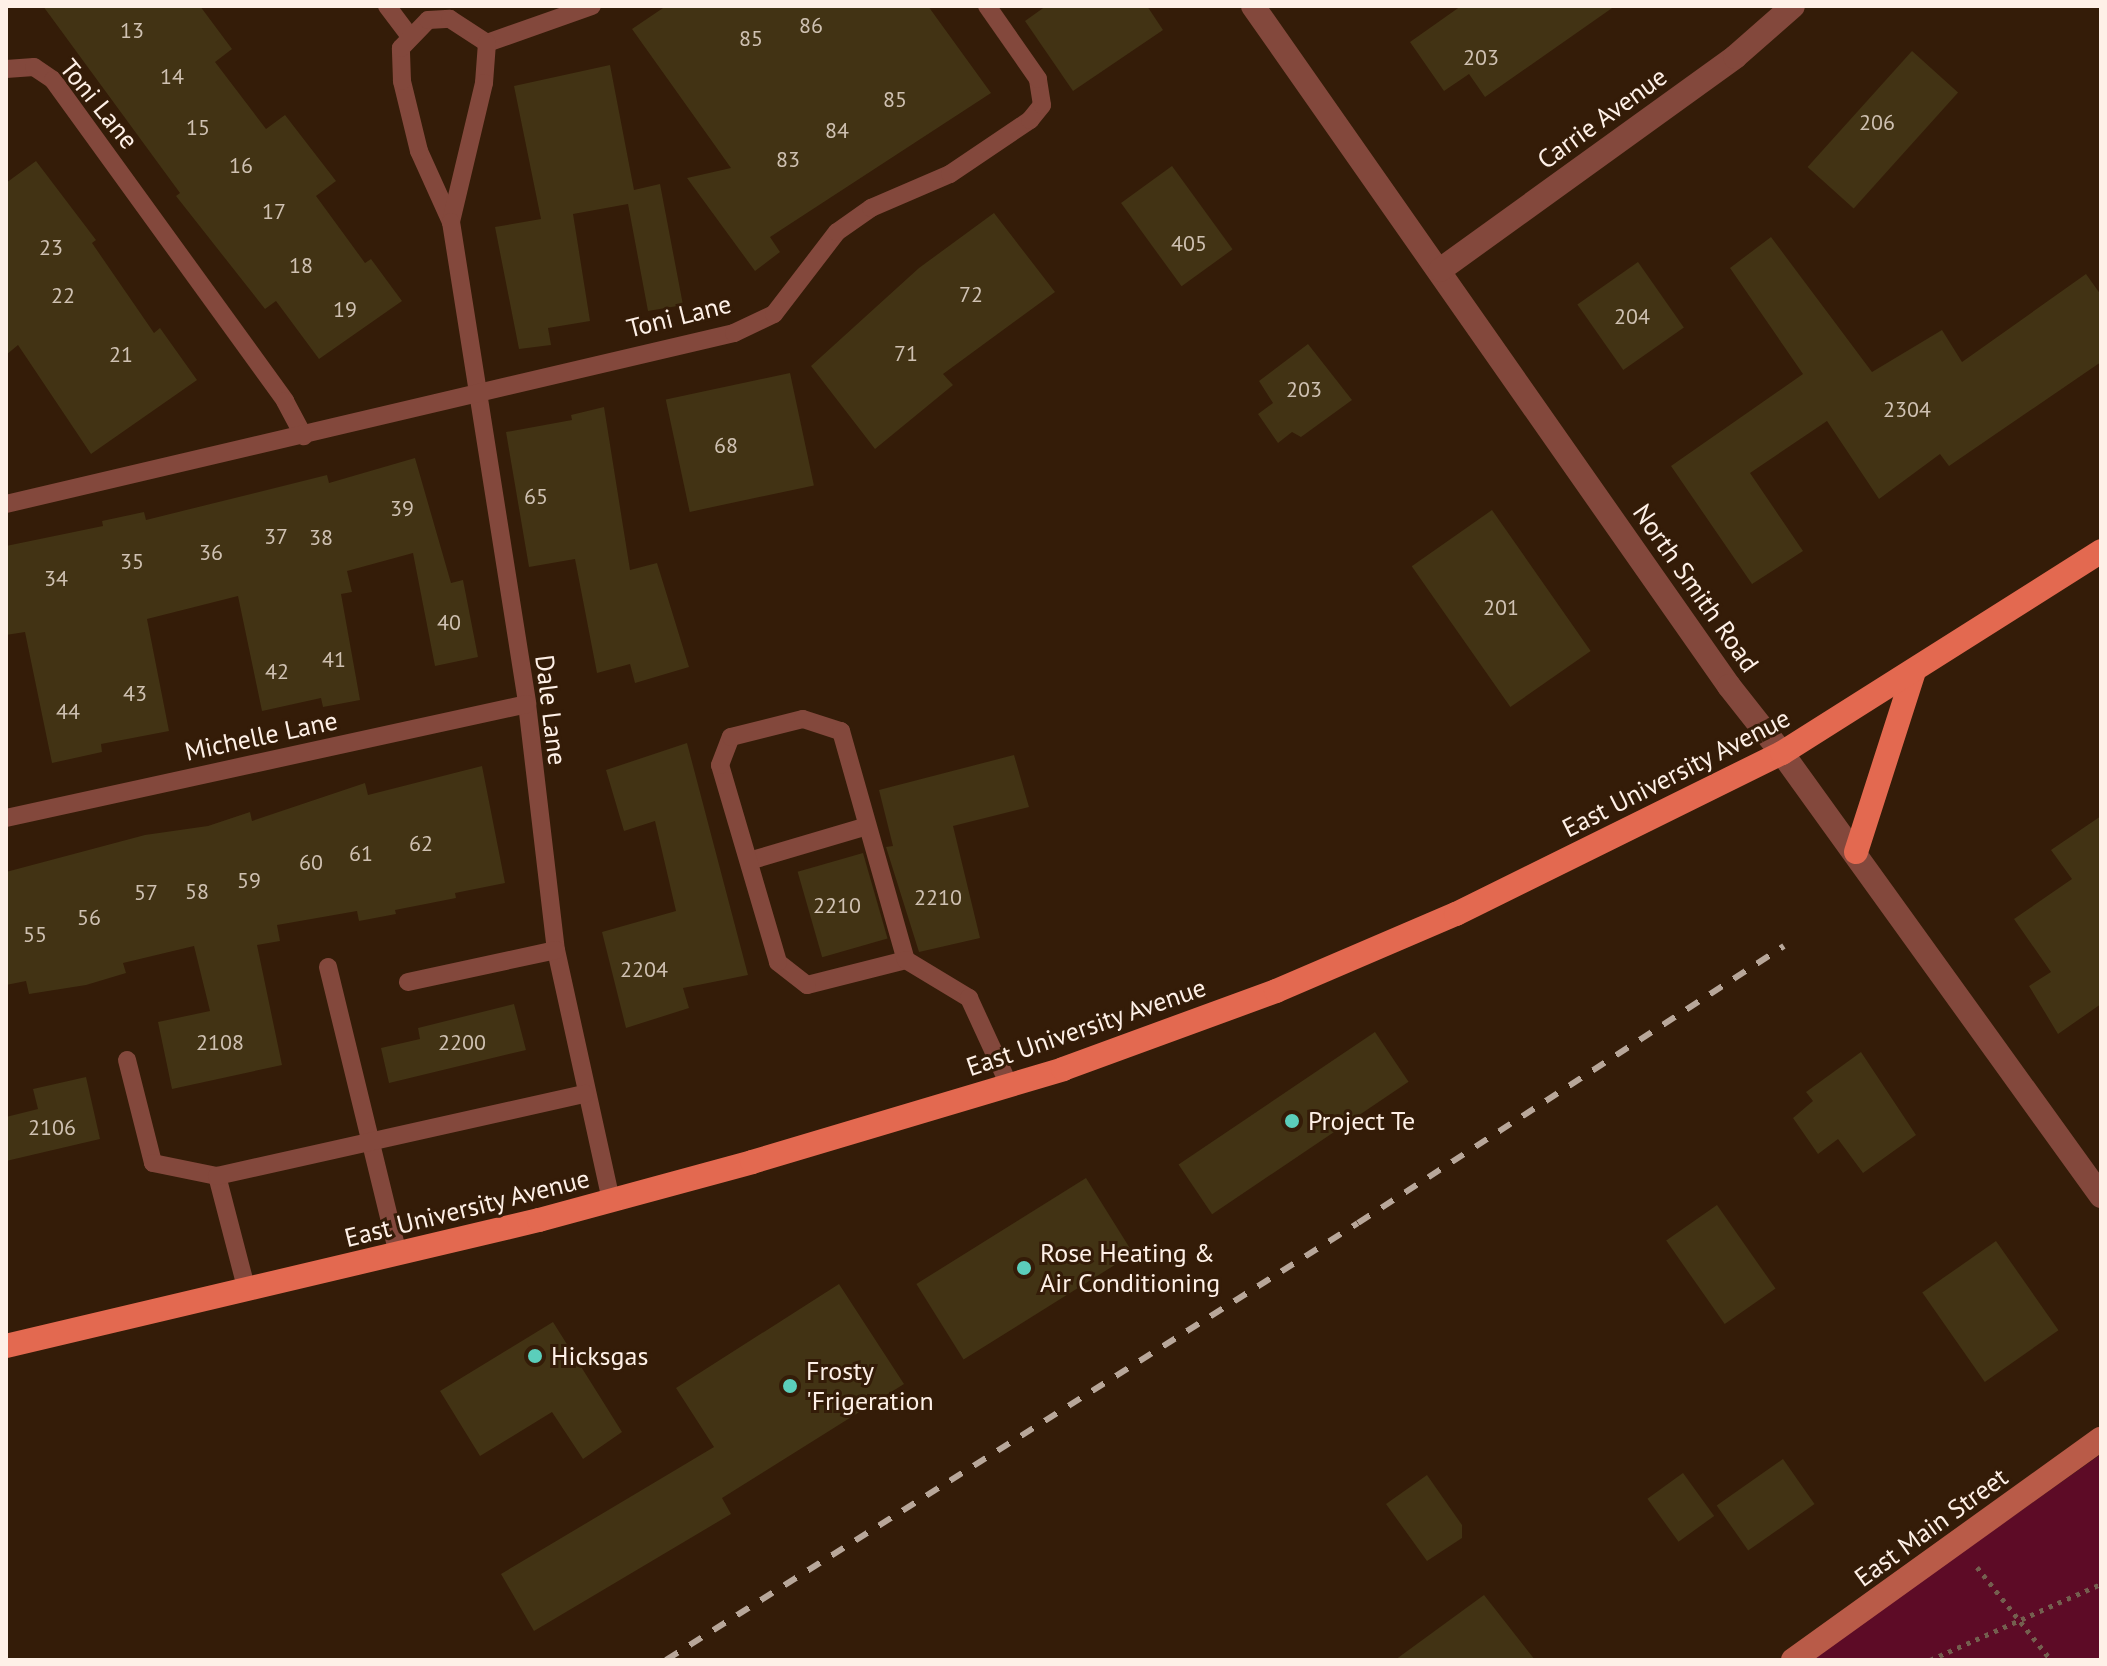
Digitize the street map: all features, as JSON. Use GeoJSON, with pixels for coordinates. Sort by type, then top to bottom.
{"type":"FeatureCollection","features":[{"type":"Feature","properties":{"kind":"main road","name":"East University Avenue"},"geometry":{"type":"LineString","coordinates":[[6,1346],[247,1291],[611,1201],[1009,1085],[1276,991],[1456,914],[1782,753],[2101,551]]}},
{"type":"Feature","properties":{"kind":"main road"},"geometry":{"type":"LineString","coordinates":[[1856,852],[1914,671]]}},
{"type":"Feature","properties":{"kind":"main road","name":"East Main Street"},"geometry":{"type":"LineString","coordinates":[[1793,1660],[2101,1439]]}},
{"type":"Feature","properties":{"kind":"street","name":"North Smith Road"},"geometry":{"type":"LineString","coordinates":[[1253,6],[1729,686],[1856,852],[2101,1196]]}},
{"type":"Feature","properties":{"kind":"street","name":"Carrie Avenue"},"geometry":{"type":"LineString","coordinates":[[1440,270],[1735,57],[1793,6]]}},
{"type":"Feature","properties":{"kind":"lane"},"geometry":{"type":"LineString","coordinates":[[387,6],[410,36],[428,20],[450,19],[487,43],[592,6]]}},
{"type":"Feature","properties":{"kind":"lane","name":"Toni Lane"},"geometry":{"type":"LineString","coordinates":[[6,504],[734,333],[774,314],[837,232],[871,208],[950,174],[1030,120],[1042,105],[1038,79],[987,6]]}},
{"type":"Feature","properties":{"kind":"lane","name":"Dale Lane"},"geometry":{"type":"LineString","coordinates":[[410,36],[401,48],[402,81],[419,151],[451,222],[527,704],[556,950],[585,1094],[611,1201]]}},
{"type":"Feature","properties":{"kind":"lane","name":"Dale Lane"},"geometry":{"type":"LineString","coordinates":[[451,222],[484,83],[487,43]]}},
{"type":"Feature","properties":{"kind":"lane","name":"Toni Lane"},"geometry":{"type":"LineString","coordinates":[[6,69],[34,67],[53,80],[285,401],[304,436]]}},
{"type":"Feature","properties":{"kind":"lane","name":"Michelle Lane"},"geometry":{"type":"LineString","coordinates":[[6,818],[527,704]]}},
{"type":"Feature","properties":{"kind":"lane"},"geometry":{"type":"LineString","coordinates":[[906,960],[807,985],[778,962],[720,765],[731,737],[803,719],[841,731],[906,960],[969,998],[1009,1085]]}},
{"type":"Feature","properties":{"kind":"lane"},"geometry":{"type":"LineString","coordinates":[[749,861],[867,826]]}},
{"type":"Feature","properties":{"kind":"lane"},"geometry":{"type":"LineString","coordinates":[[408,982],[556,950]]}},
{"type":"Feature","properties":{"kind":"lane"},"geometry":{"type":"LineString","coordinates":[[328,967],[398,1254]]}},
{"type":"Feature","properties":{"kind":"lane"},"geometry":{"type":"LineString","coordinates":[[127,1060],[153,1163],[217,1176],[585,1094]]}},
{"type":"Feature","properties":{"kind":"lane"},"geometry":{"type":"LineString","coordinates":[[217,1176],[247,1291]]}},
{"type":"Feature","properties":{"kind":"path"},"geometry":{"type":"LineString","coordinates":[[1957,1542],[2051,1660]]}},
{"type":"Feature","properties":{"kind":"path"},"geometry":{"type":"LineString","coordinates":[[1930,1660],[2101,1584]]}},
{"type":"Feature","properties":{"kind":"shaded area"},"geometry":{"type":"Polygon","coordinates":[[[2101,1454],[2101,1660],[1810,1660],[2101,1454]]]}},
{"type":"Feature","properties":{"kind":"building"},"geometry":{"type":"Polygon","coordinates":[[[43,6],[200,6],[232,49],[215,62],[266,129],[285,115],[336,181],[316,196],[365,263],[371,259],[402,301],[319,359],[276,301],[265,309],[176,196],[180,193],[43,6]]]}},
{"type":"Feature","properties":{"kind":"building"},"geometry":{"type":"Polygon","coordinates":[[[666,6],[928,6],[991,93],[770,237],[780,252],[755,271],[687,178],[731,168],[632,29],[666,6]]]}},
{"type":"Feature","properties":{"kind":"building"},"geometry":{"type":"Polygon","coordinates":[[[1046,6],[1147,6],[1163,30],[1073,91],[1025,21],[1046,6]]]}},
{"type":"Feature","properties":{"kind":"building"},"geometry":{"type":"Polygon","coordinates":[[[1461,6],[1615,6],[1485,97],[1469,74],[1444,91],[1410,42],[1461,6]]]}},
{"type":"Feature","properties":{"kind":"building"},"geometry":{"type":"Polygon","coordinates":[[[1912,51],[1958,92],[1854,208],[1808,167],[1912,51]]]}},
{"type":"Feature","properties":{"kind":"building"},"geometry":{"type":"Polygon","coordinates":[[[610,65],[634,190],[660,184],[683,305],[648,311],[628,204],[573,214],[590,321],[548,328],[551,345],[519,349],[495,227],[541,219],[514,86],[610,65]]]}},
{"type":"Feature","properties":{"kind":"building"},"geometry":{"type":"Polygon","coordinates":[[[36,161],[96,240],[92,243],[154,333],[160,328],[197,380],[91,454],[18,345],[6,355],[6,183],[36,161]]]}},
{"type":"Feature","properties":{"kind":"building"},"geometry":{"type":"Polygon","coordinates":[[[1172,166],[1233,249],[1182,286],[1121,203],[1172,166]]]}},
{"type":"Feature","properties":{"kind":"building"},"geometry":{"type":"Polygon","coordinates":[[[994,213],[1055,292],[943,374],[953,385],[875,449],[811,366],[919,268],[994,213]]]}},
{"type":"Feature","properties":{"kind":"building"},"geometry":{"type":"Polygon","coordinates":[[[1771,237],[1872,372],[1942,330],[1962,362],[2086,274],[2101,295],[2101,362],[1949,466],[1940,454],[1879,499],[1827,421],[1750,473],[1803,551],[1752,584],[1671,466],[1803,374],[1730,268],[1771,237]]]}},
{"type":"Feature","properties":{"kind":"building"},"geometry":{"type":"Polygon","coordinates":[[[1638,262],[1684,328],[1623,370],[1577,304],[1638,262]]]}},
{"type":"Feature","properties":{"kind":"building"},"geometry":{"type":"Polygon","coordinates":[[[1308,344],[1352,400],[1301,437],[1292,432],[1278,443],[1258,414],[1273,403],[1259,381],[1308,344]]]}},
{"type":"Feature","properties":{"kind":"building"},"geometry":{"type":"Polygon","coordinates":[[[790,373],[814,485],[690,512],[666,399],[790,373]]]}},
{"type":"Feature","properties":{"kind":"building"},"geometry":{"type":"Polygon","coordinates":[[[604,407],[630,570],[657,563],[689,667],[635,683],[630,664],[597,673],[575,559],[529,567],[506,432],[572,420],[571,415],[604,407]]]}},
{"type":"Feature","properties":{"kind":"building"},"geometry":{"type":"Polygon","coordinates":[[[415,458],[451,583],[463,580],[478,657],[435,666],[413,553],[347,571],[352,592],[341,594],[360,700],[323,707],[321,698],[262,711],[238,596],[147,619],[169,731],[101,744],[102,752],[52,763],[25,632],[6,635],[6,546],[103,526],[102,521],[144,512],[146,520],[327,475],[329,483],[415,458]]]}},
{"type":"Feature","properties":{"kind":"building"},"geometry":{"type":"Polygon","coordinates":[[[1492,510],[1591,651],[1510,707],[1412,566],[1492,510]]]}},
{"type":"Feature","properties":{"kind":"building"},"geometry":{"type":"Polygon","coordinates":[[[687,743],[748,975],[683,988],[689,1008],[626,1028],[602,932],[676,911],[655,821],[624,831],[606,770],[687,743]]]}},
{"type":"Feature","properties":{"kind":"building"},"geometry":{"type":"Polygon","coordinates":[[[1014,755],[1029,807],[953,826],[980,938],[919,952],[886,847],[893,846],[879,790],[1014,755]]]}},
{"type":"Feature","properties":{"kind":"building"},"geometry":{"type":"Polygon","coordinates":[[[482,766],[505,883],[455,893],[456,898],[359,921],[357,911],[277,925],[280,941],[257,945],[282,1065],[172,1089],[158,1022],[210,1011],[194,946],[123,963],[126,973],[86,985],[29,994],[26,981],[6,985],[6,872],[145,835],[208,826],[250,812],[252,821],[365,783],[368,795],[482,766]]]}},
{"type":"Feature","properties":{"kind":"building"},"geometry":{"type":"Polygon","coordinates":[[[2101,816],[2101,1004],[2058,1034],[2029,986],[2051,972],[2014,919],[2072,879],[2051,850],[2101,816]]]}},
{"type":"Feature","properties":{"kind":"building"},"geometry":{"type":"Polygon","coordinates":[[[863,853],[888,939],[822,957],[798,872],[863,853]]]}},
{"type":"Feature","properties":{"kind":"building"},"geometry":{"type":"Polygon","coordinates":[[[514,1004],[526,1050],[389,1083],[381,1048],[420,1039],[418,1028],[514,1004]]]}},
{"type":"Feature","properties":{"kind":"building","name":"Project Te"},"geometry":{"type":"Polygon","coordinates":[[[1375,1032],[1409,1082],[1212,1214],[1179,1165],[1375,1032]]]}},
{"type":"Feature","properties":{"kind":"building"},"geometry":{"type":"Polygon","coordinates":[[[1861,1052],[1916,1135],[1863,1173],[1838,1139],[1818,1154],[1793,1118],[1813,1101],[1806,1092],[1861,1052]]]}},
{"type":"Feature","properties":{"kind":"building"},"geometry":{"type":"Polygon","coordinates":[[[86,1077],[100,1139],[6,1161],[6,1117],[38,1109],[33,1089],[86,1077]]]}},
{"type":"Feature","properties":{"kind":"building","name":"Rose Heating & Air Conditioning"},"geometry":{"type":"Polygon","coordinates":[[[1086,1178],[1133,1253],[964,1359],[916,1284],[1086,1178]]]}},
{"type":"Feature","properties":{"kind":"building"},"geometry":{"type":"Polygon","coordinates":[[[1717,1205],[1776,1289],[1725,1324],[1666,1241],[1717,1205]]]}},
{"type":"Feature","properties":{"kind":"building"},"geometry":{"type":"Polygon","coordinates":[[[1996,1241],[2059,1330],[1985,1382],[1922,1293],[1996,1241]]]}},
{"type":"Feature","properties":{"kind":"building"},"geometry":{"type":"Polygon","coordinates":[[[839,1284],[904,1384],[722,1498],[731,1514],[534,1631],[501,1574],[714,1447],[676,1388],[839,1284]]]}},
{"type":"Feature","properties":{"kind":"building","name":"Hicksgas"},"geometry":{"type":"Polygon","coordinates":[[[553,1322],[622,1432],[583,1459],[552,1412],[480,1456],[440,1391],[553,1322]]]}},
{"type":"Feature","properties":{"kind":"building"},"geometry":{"type":"Polygon","coordinates":[[[1783,1459],[1815,1504],[1748,1551],[1717,1505],[1783,1459]]]}},
{"type":"Feature","properties":{"kind":"building"},"geometry":{"type":"Polygon","coordinates":[[[1683,1473],[1714,1516],[1679,1542],[1647,1499],[1683,1473]]]}},
{"type":"Feature","properties":{"kind":"building"},"geometry":{"type":"Polygon","coordinates":[[[1427,1475],[1462,1525],[1462,1538],[1427,1561],[1386,1504],[1427,1475]]]}},
{"type":"Feature","properties":{"kind":"building"},"geometry":{"type":"Polygon","coordinates":[[[1484,1595],[1535,1660],[1395,1660],[1484,1595]]]}},
{"type":"Feature","properties":{"kind":"railway"},"geometry":{"type":"LineString","coordinates":[[666,1660],[1358,1223],[1784,946]]}},
{"type":"Feature","properties":{"kind":"place","name":"Project Te"},"geometry":{"type":"Point","coordinates":[1292,1121]}},
{"type":"Feature","properties":{"kind":"place","name":"Rose Heating & Air Conditioning"},"geometry":{"type":"Point","coordinates":[1024,1268]}},
{"type":"Feature","properties":{"kind":"place","name":"Hicksgas"},"geometry":{"type":"Point","coordinates":[535,1356]}},
{"type":"Feature","properties":{"kind":"place","name":"Frosty 'Frigeration"},"geometry":{"type":"Point","coordinates":[790,1386]}}]}
